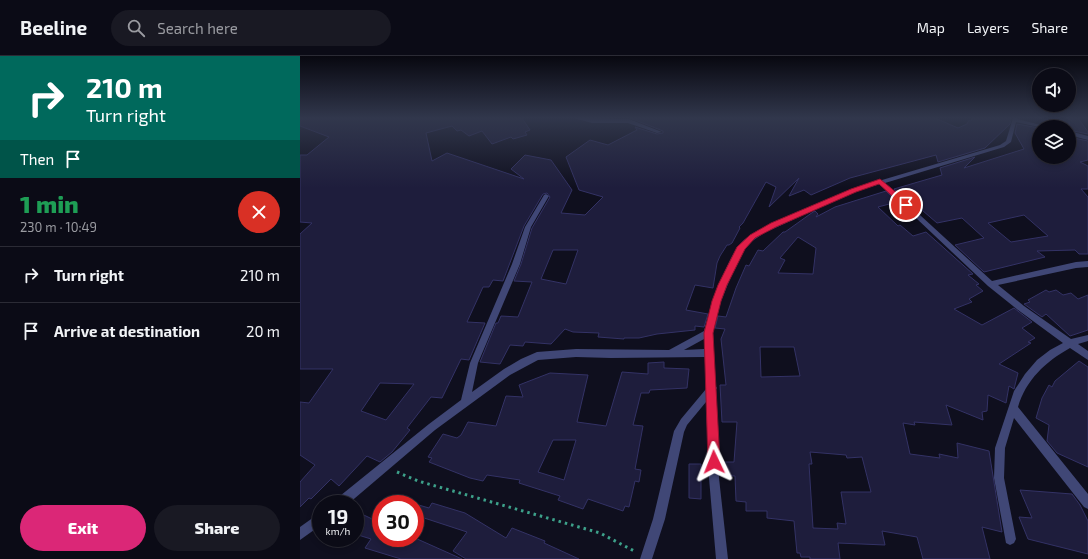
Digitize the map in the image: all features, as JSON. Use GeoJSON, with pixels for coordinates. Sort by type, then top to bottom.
{"type":"FeatureCollection","features":[{"type":"Feature","properties":{"kind":"street"},"geometry":{"type":"LineString","coordinates":[[722,559],[714,478],[712,388],[708,333],[717,301],[736,256],[746,242],[762,231],[790,217],[854,190],[880,181],[1002,146],[1008,141]]}},
{"type":"Feature","properties":{"kind":"street"},"geometry":{"type":"LineString","coordinates":[[880,181],[991,284],[1021,308],[1088,356]]}},
{"type":"Feature","properties":{"kind":"street"},"geometry":{"type":"LineString","coordinates":[[465,403],[474,363],[516,264],[528,227],[546,196]]}},
{"type":"Feature","properties":{"kind":"street"},"geometry":{"type":"LineString","coordinates":[[991,284],[1076,265],[1088,264]]}},
{"type":"Feature","properties":{"kind":"street"},"geometry":{"type":"LineString","coordinates":[[669,353],[708,333]]}},
{"type":"Feature","properties":{"kind":"street"},"geometry":{"type":"LineString","coordinates":[[1010,539],[999,478],[1000,448],[1014,409],[1017,394],[1028,377],[1040,363],[1053,353],[1088,338]]}},
{"type":"Feature","properties":{"kind":"street"},"geometry":{"type":"LineString","coordinates":[[350,495],[385,468],[432,427],[507,372],[537,356],[576,353],[709,353]]}},
{"type":"Feature","properties":{"kind":"street"},"geometry":{"type":"LineString","coordinates":[[646,558],[659,519],[679,431],[684,422],[712,388]]}},
{"type":"Feature","properties":{"kind":"street"},"geometry":{"type":"LineString","coordinates":[[1014,409],[1088,503]]}},
{"type":"Feature","properties":{"kind":"street"},"geometry":{"type":"LineString","coordinates":[[300,534],[312,525]]}},
{"type":"Feature","properties":{"kind":"path"},"geometry":{"type":"LineString","coordinates":[[385,468],[418,481],[600,534],[646,558]]}},
{"type":"Feature","properties":{"kind":"building"},"geometry":{"type":"Polygon","coordinates":[[[324,141],[428,141],[432,161],[447,153],[524,179],[511,169],[525,155],[551,160],[572,190],[561,213],[585,215],[603,197],[579,190],[566,157],[588,141],[595,141],[608,145],[615,141],[992,141],[985,148],[938,162],[936,155],[850,178],[811,195],[804,190],[789,196],[799,178],[769,207],[776,187],[766,182],[743,223],[739,227],[740,228],[732,243],[727,245],[720,256],[717,263],[713,288],[695,285],[686,310],[708,314],[704,327],[695,326],[695,330],[624,339],[598,337],[599,333],[573,332],[565,329],[551,344],[525,342],[523,346],[510,345],[500,364],[480,362],[496,323],[498,323],[501,316],[518,317],[532,282],[514,281],[532,228],[550,197],[547,193],[543,194],[524,226],[503,281],[493,280],[489,287],[483,287],[467,322],[485,323],[469,360],[461,359],[442,398],[431,397],[407,428],[410,430],[392,452],[380,462],[367,456],[339,486],[331,479],[315,495],[312,495],[311,499],[309,498],[300,507],[300,482],[315,465],[300,455],[300,402],[309,403],[333,369],[300,369],[300,234],[312,223],[300,222],[300,155],[307,155],[324,141]],[[553,250],[541,279],[566,284],[578,250],[553,250]],[[380,383],[361,411],[386,420],[414,384],[380,383]]]}},
{"type":"Feature","properties":{"kind":"building"},"geometry":{"type":"Polygon","coordinates":[[[490,141],[499,141],[492,144],[490,141]]]}},
{"type":"Feature","properties":{"kind":"building"},"geometry":{"type":"Polygon","coordinates":[[[1020,141],[1032,141],[1032,164],[1076,164],[1076,141],[1088,141],[1088,160],[1080,162],[1088,166],[1088,189],[1081,189],[1088,197],[1088,254],[1079,254],[1075,250],[1037,251],[1045,257],[984,272],[955,245],[984,238],[962,218],[937,223],[908,198],[905,199],[894,189],[942,175],[940,168],[975,157],[964,168],[1024,149],[1020,141]],[[1024,215],[988,223],[1011,242],[1048,236],[1024,215]]]}},
{"type":"Feature","properties":{"kind":"building"},"geometry":{"type":"Polygon","coordinates":[[[886,191],[897,202],[878,207],[898,226],[900,225],[913,236],[926,232],[973,274],[968,275],[979,284],[976,285],[983,291],[969,299],[972,302],[954,309],[982,325],[1014,308],[1032,322],[1022,328],[1035,338],[1028,342],[1031,343],[999,364],[1018,373],[1014,389],[1009,386],[1006,403],[988,395],[987,411],[982,412],[983,420],[946,405],[952,425],[914,422],[915,425],[903,423],[910,454],[940,458],[939,454],[958,458],[957,443],[989,451],[1002,532],[982,527],[990,559],[923,559],[917,537],[882,531],[885,545],[838,543],[840,559],[810,559],[810,557],[801,557],[800,553],[797,553],[794,521],[767,518],[767,511],[746,511],[746,502],[736,501],[735,476],[724,475],[724,462],[734,462],[737,422],[722,422],[720,385],[726,385],[721,339],[725,329],[715,328],[718,316],[726,317],[746,265],[749,266],[758,250],[763,251],[783,232],[813,212],[815,211],[818,214],[816,217],[835,207],[886,191]],[[798,237],[780,258],[785,260],[778,273],[813,274],[816,248],[798,237]],[[760,347],[761,377],[800,376],[794,347],[760,347]],[[810,452],[812,464],[809,464],[813,528],[838,529],[837,523],[846,524],[841,492],[871,492],[862,457],[847,458],[846,455],[810,452]]]}},
{"type":"Feature","properties":{"kind":"building"},"geometry":{"type":"Polygon","coordinates":[[[1046,290],[1049,292],[1056,290],[1063,295],[1071,293],[1078,299],[1088,295],[1088,330],[1070,336],[1046,314],[1042,317],[1024,304],[1030,302],[1028,300],[1046,290]]]}},
{"type":"Feature","properties":{"kind":"building"},"geometry":{"type":"Polygon","coordinates":[[[1079,361],[1088,367],[1088,467],[1057,453],[1047,441],[1049,425],[1036,418],[1042,398],[1049,385],[1052,387],[1055,381],[1079,361]]]}},
{"type":"Feature","properties":{"kind":"building"},"geometry":{"type":"Polygon","coordinates":[[[664,362],[664,368],[689,369],[687,388],[650,390],[649,393],[641,393],[633,425],[643,426],[635,469],[641,470],[639,482],[635,481],[629,507],[625,506],[623,511],[588,499],[583,509],[558,500],[560,496],[519,483],[520,480],[487,475],[483,481],[470,478],[429,462],[432,458],[428,457],[443,434],[457,438],[461,435],[468,422],[496,426],[506,396],[523,397],[519,385],[550,373],[588,375],[577,422],[606,426],[622,372],[648,374],[648,363],[664,362]],[[553,440],[538,472],[564,480],[576,440],[553,440]]]}},
{"type":"Feature","properties":{"kind":"building"},"geometry":{"type":"Polygon","coordinates":[[[689,464],[701,464],[701,499],[689,498],[689,464]]]}},
{"type":"Feature","properties":{"kind":"building"},"geometry":{"type":"Polygon","coordinates":[[[1020,490],[1072,494],[1080,505],[1088,521],[1088,554],[1028,539],[1019,517],[1032,518],[1020,490]]]}},
{"type":"Feature","properties":{"kind":"building"},"geometry":{"type":"Polygon","coordinates":[[[432,503],[465,513],[506,538],[512,528],[545,541],[544,543],[579,559],[466,559],[453,551],[467,532],[424,518],[424,507],[429,508],[432,503]]]}},
{"type":"Feature","properties":{"kind":"building"},"geometry":{"type":"Polygon","coordinates":[[[364,515],[372,519],[372,547],[424,547],[424,542],[462,559],[401,559],[365,548],[371,539],[364,537],[364,515]]]}},
{"type":"Feature","properties":{"kind":"route"},"geometry":{"type":"LineString","coordinates":[[714,462],[712,388],[708,333],[723,285],[741,247],[752,237],[790,217],[854,190],[880,181],[906,205]]}}]}
